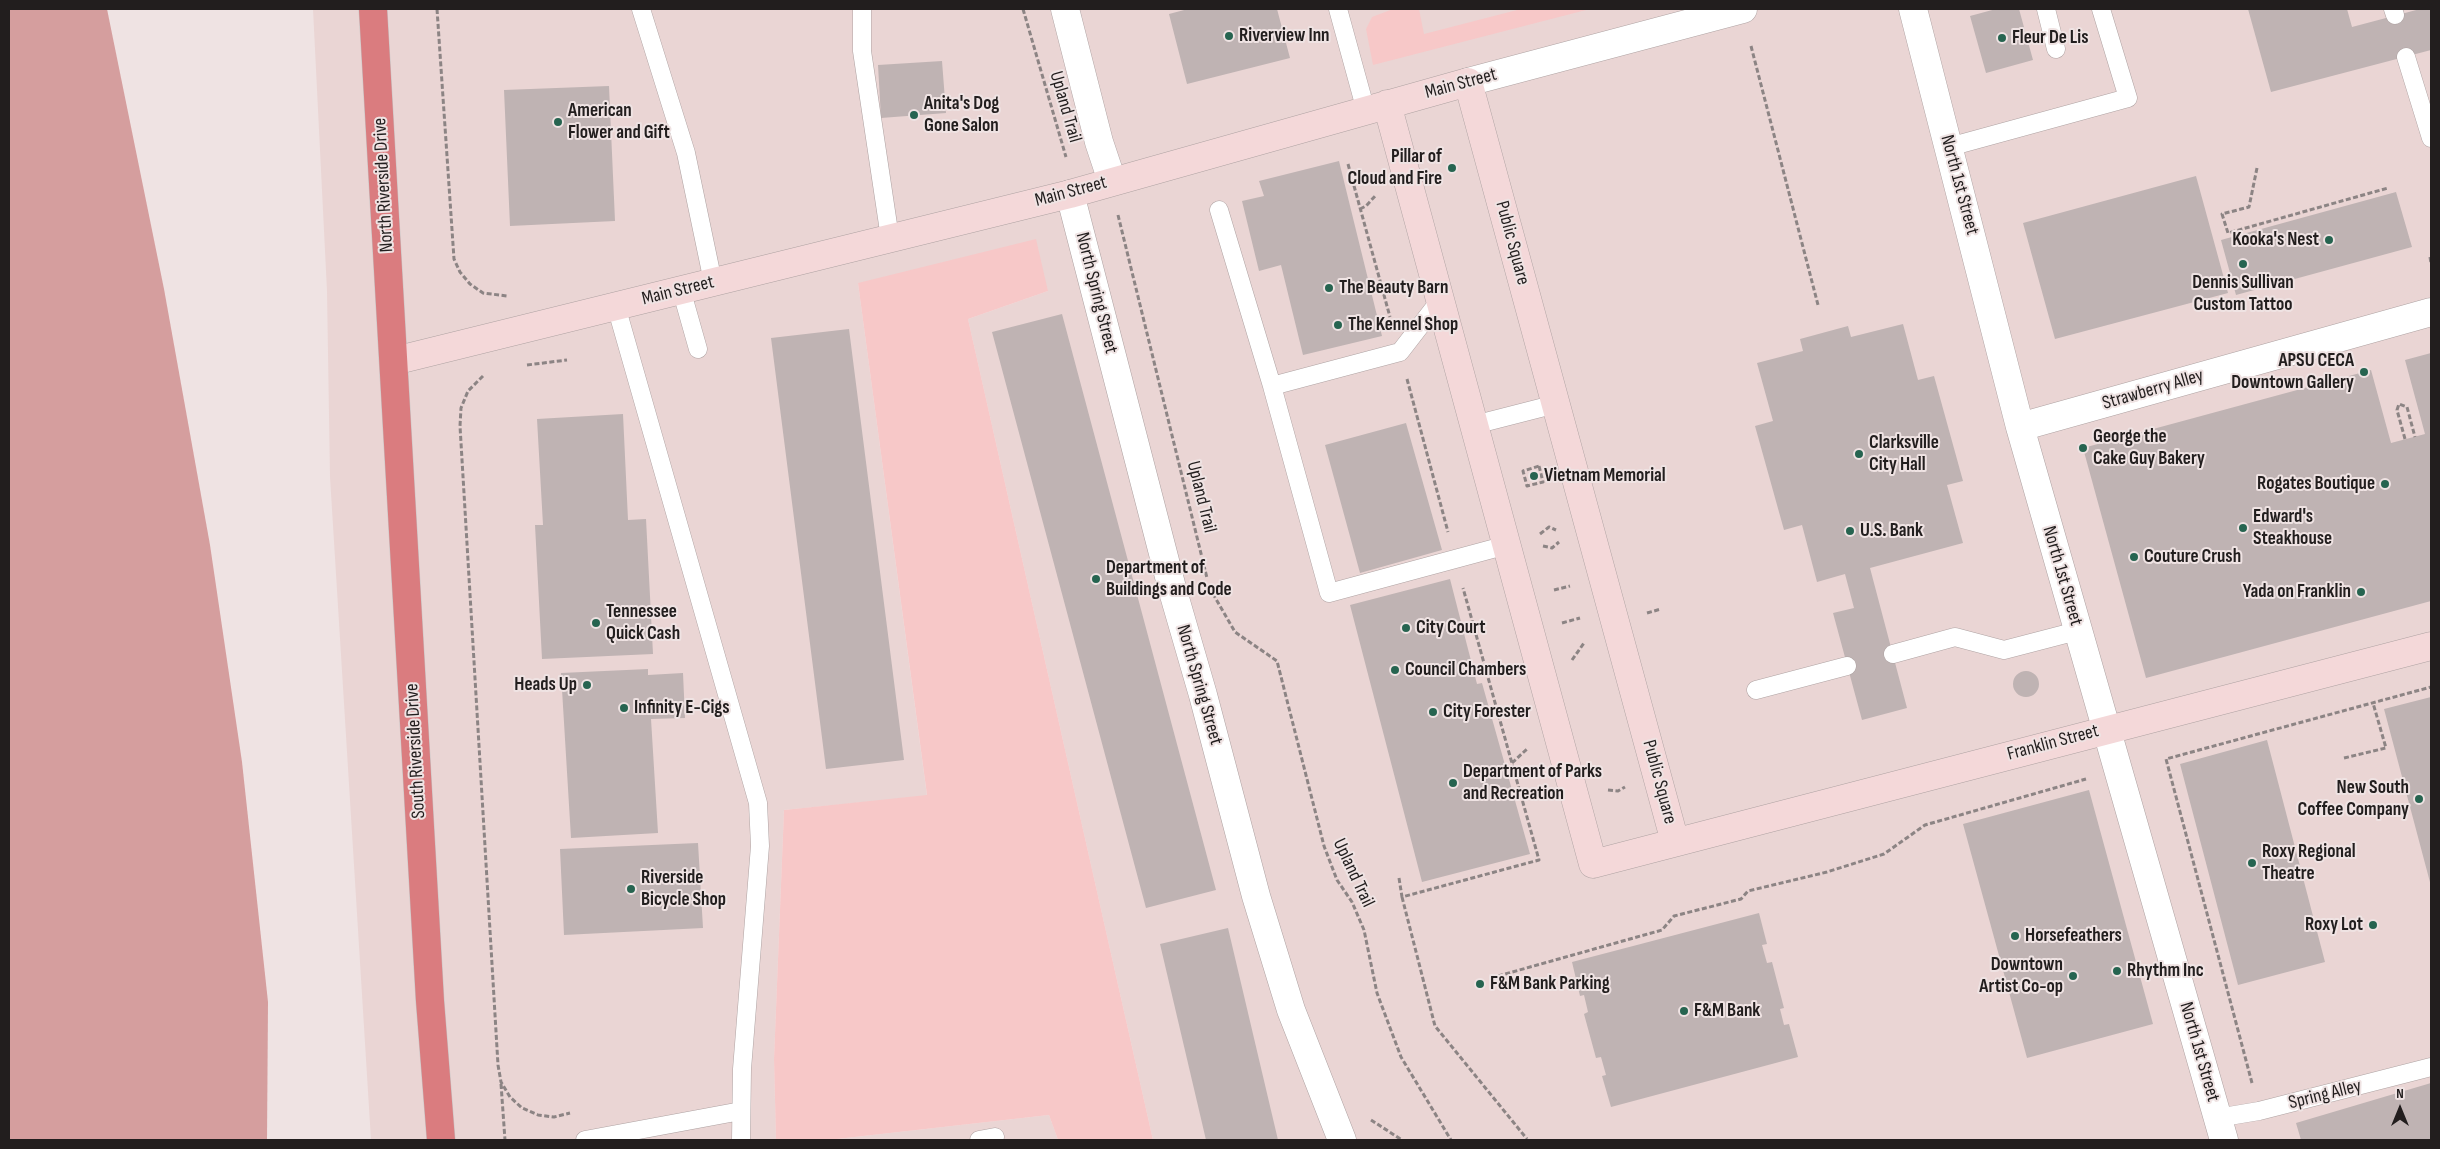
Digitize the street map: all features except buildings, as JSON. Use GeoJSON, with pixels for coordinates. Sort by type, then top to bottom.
{"type":"FeatureCollection","features":[{"type":"Feature","properties":{"kind":"highway","name":"North Riverside Drive"},"geometry":{"type":"LineString","coordinates":[[373,9],[394,361]]}},
{"type":"Feature","properties":{"kind":"highway","name":"South Riverside Drive"},"geometry":{"type":"LineString","coordinates":[[394,361],[430,991],[441,1140]]}},
{"type":"Feature","properties":{"kind":"street","name":"North Spring Street"},"geometry":{"type":"LineString","coordinates":[[1066,9],[1100,142],[1091,187],[1172,588],[1203,695],[1256,896],[1291,1010],[1342,1140]]}},
{"type":"Feature","properties":{"kind":"street","name":"Main Street"},"geometry":{"type":"LineString","coordinates":[[394,361],[1091,187],[1468,82],[1743,9]]}},
{"type":"Feature","properties":{"kind":"street","name":"North 1st Street"},"geometry":{"type":"LineString","coordinates":[[1913,9],[2020,427],[2220,1129]]}},
{"type":"Feature","properties":{"kind":"street","name":"Public Square"},"geometry":{"type":"LineString","coordinates":[[1376,108],[1441,299],[1593,864],[1675,842],[1468,82]]}},
{"type":"Feature","properties":{"kind":"street","name":"Strawberry Alley"},"geometry":{"type":"LineString","coordinates":[[2020,427],[2431,312]]}},
{"type":"Feature","properties":{"kind":"street","name":"Franklin Street"},"geometry":{"type":"LineString","coordinates":[[1675,842],[2431,646]]}},
{"type":"Feature","properties":{"kind":"lane"},"geometry":{"type":"LineString","coordinates":[[641,9],[686,153],[713,282]]}},
{"type":"Feature","properties":{"kind":"lane"},"geometry":{"type":"LineString","coordinates":[[862,9],[862,52],[890,238]]}},
{"type":"Feature","properties":{"kind":"lane"},"geometry":{"type":"LineString","coordinates":[[1338,9],[1376,108]]}},
{"type":"Feature","properties":{"kind":"lane"},"geometry":{"type":"LineString","coordinates":[[2046,9],[2056,49]]}},
{"type":"Feature","properties":{"kind":"lane"},"geometry":{"type":"LineString","coordinates":[[1949,147],[2128,98],[2101,9]]}},
{"type":"Feature","properties":{"kind":"lane"},"geometry":{"type":"LineString","coordinates":[[2406,56],[2431,138]]}},
{"type":"Feature","properties":{"kind":"lane"},"geometry":{"type":"LineString","coordinates":[[1219,210],[1272,386],[1329,592],[1507,545]]}},
{"type":"Feature","properties":{"kind":"lane"},"geometry":{"type":"LineString","coordinates":[[681,290],[698,349]]}},
{"type":"Feature","properties":{"kind":"lane"},"geometry":{"type":"LineString","coordinates":[[1272,386],[1400,352],[1441,299]]}},
{"type":"Feature","properties":{"kind":"lane"},"geometry":{"type":"LineString","coordinates":[[616,306],[758,803],[760,846],[741,1111],[741,1140]]}},
{"type":"Feature","properties":{"kind":"lane"},"geometry":{"type":"LineString","coordinates":[[1474,425],[1556,404]]}},
{"type":"Feature","properties":{"kind":"lane"},"geometry":{"type":"LineString","coordinates":[[1893,654],[1956,637],[2004,650],[2077,631]]}},
{"type":"Feature","properties":{"kind":"lane"},"geometry":{"type":"LineString","coordinates":[[1756,690],[1848,666]]}},
{"type":"Feature","properties":{"kind":"lane","name":"Spring Alley"},"geometry":{"type":"LineString","coordinates":[[2220,1129],[2259,1112],[2431,1067]]}},
{"type":"Feature","properties":{"kind":"lane"},"geometry":{"type":"LineString","coordinates":[[585,1140],[741,1111]]}},
{"type":"Feature","properties":{"kind":"path"},"geometry":{"type":"LineString","coordinates":[[437,9],[454,258],[465,278],[483,293],[513,296]]}},
{"type":"Feature","properties":{"kind":"path","name":"Upland Trail"},"geometry":{"type":"LineString","coordinates":[[1023,9],[1064,154],[1091,187],[1118,215],[1210,588],[1235,632],[1277,661],[1324,846],[1338,880],[1352,902],[1364,930],[1377,993],[1401,1056],[1450,1140]]}},
{"type":"Feature","properties":{"kind":"path"},"geometry":{"type":"LineString","coordinates":[[1751,46],[1818,305]]}},
{"type":"Feature","properties":{"kind":"path"},"geometry":{"type":"LineString","coordinates":[[2257,168],[2249,207],[2222,214],[2228,233],[2388,188]]}},
{"type":"Feature","properties":{"kind":"path"},"geometry":{"type":"LineString","coordinates":[[2430,257],[2431,263]]}},
{"type":"Feature","properties":{"kind":"path"},"geometry":{"type":"LineString","coordinates":[[521,366],[566,360]]}},
{"type":"Feature","properties":{"kind":"path"},"geometry":{"type":"LineString","coordinates":[[487,373],[479,378],[468,391],[460,408],[460,426],[497,1056],[501,1082],[505,1140]]}},
{"type":"Feature","properties":{"kind":"path"},"geometry":{"type":"LineString","coordinates":[[2405,439],[2397,410],[2399,404],[2407,407],[2415,437]]}},
{"type":"Feature","properties":{"kind":"path"},"geometry":{"type":"LineString","coordinates":[[1539,466],[1543,482],[1539,483],[1528,486],[1523,471],[1539,466]]}},
{"type":"Feature","properties":{"kind":"path"},"geometry":{"type":"LineString","coordinates":[[1539,483],[1542,488]]}},
{"type":"Feature","properties":{"kind":"path"},"geometry":{"type":"LineString","coordinates":[[1558,522],[1561,530],[1545,529],[1540,534],[1539,541],[1548,548],[1564,540]]}},
{"type":"Feature","properties":{"kind":"path"},"geometry":{"type":"LineString","coordinates":[[1402,897],[1539,860],[1461,583],[1483,579],[1474,553]]}},
{"type":"Feature","properties":{"kind":"path"},"geometry":{"type":"LineString","coordinates":[[1570,579],[1571,586]]}},
{"type":"Feature","properties":{"kind":"path"},"geometry":{"type":"LineString","coordinates":[[1547,592],[1576,584]]}},
{"type":"Feature","properties":{"kind":"path"},"geometry":{"type":"LineString","coordinates":[[1556,624],[1586,617]]}},
{"type":"Feature","properties":{"kind":"path"},"geometry":{"type":"LineString","coordinates":[[1567,665],[1584,646],[1584,637]]}},
{"type":"Feature","properties":{"kind":"path"},"geometry":{"type":"LineString","coordinates":[[2259,1112],[2166,759],[2431,687]]}},
{"type":"Feature","properties":{"kind":"path"},"geometry":{"type":"LineString","coordinates":[[2344,758],[2386,748],[2373,703]]}},
{"type":"Feature","properties":{"kind":"path"},"geometry":{"type":"LineString","coordinates":[[1498,976],[1662,930],[1674,916],[1742,899],[1748,891],[1827,872],[1884,854],[1925,826],[2086,779]]}},
{"type":"Feature","properties":{"kind":"path"},"geometry":{"type":"LineString","coordinates":[[1604,788],[1611,792],[1618,791],[1629,782]]}},
{"type":"Feature","properties":{"kind":"path"},"geometry":{"type":"LineString","coordinates":[[1399,878],[1402,897],[1435,1026],[1527,1139]]}},
{"type":"Feature","properties":{"kind":"path"},"geometry":{"type":"LineString","coordinates":[[501,1082],[510,1097],[522,1108],[538,1115],[554,1116],[579,1112]]}},
{"type":"Feature","properties":{"kind":"shaded area"},"geometry":{"type":"Polygon","coordinates":[[[9,9],[107,9],[164,289],[210,545],[242,762],[268,1002],[267,1140],[9,1140],[9,9]]]}},
{"type":"Feature","properties":{"kind":"shaded area"},"geometry":{"type":"Polygon","coordinates":[[[313,9],[2431,9],[2431,1140],[1153,1140],[968,319],[1048,291],[858,283],[927,796],[784,810],[774,1059],[776,1140],[371,1140],[330,477],[327,291],[313,9]]]}},
{"type":"Feature","properties":{"kind":"shaded area"},"geometry":{"type":"Polygon","coordinates":[[[1393,9],[1419,9],[1424,34],[1521,9],[1590,9],[1373,65],[1366,29],[1372,17],[1393,9]]]}},
{"type":"Feature","properties":{"kind":"shaded area"},"geometry":{"type":"Polygon","coordinates":[[[1036,239],[1048,291],[968,319],[1153,1140],[1058,1140],[1049,1115],[828,1140],[776,1140],[774,1059],[784,810],[927,795],[858,283],[1036,239]]]}},
{"type":"Feature","properties":{"kind":"shaded area"},"geometry":{"type":"Polygon","coordinates":[[[1049,1115],[1058,1140],[828,1140],[1049,1115]]]}},
{"type":"Feature","properties":{"kind":"place","name":"Riverview Inn"},"geometry":{"type":"Point","coordinates":[1229,36]}},
{"type":"Feature","properties":{"kind":"place","name":"Fleur De Lis"},"geometry":{"type":"Point","coordinates":[2002,38]}},
{"type":"Feature","properties":{"kind":"place","name":"Anita's Dog Gone Salon"},"geometry":{"type":"Point","coordinates":[914,115]}},
{"type":"Feature","properties":{"kind":"place","name":"American Flower and Gift"},"geometry":{"type":"Point","coordinates":[558,122]}},
{"type":"Feature","properties":{"kind":"place","name":"Pillar of Cloud and Fire"},"geometry":{"type":"Point","coordinates":[1452,168]}},
{"type":"Feature","properties":{"kind":"place","name":"Kooka's Nest"},"geometry":{"type":"Point","coordinates":[2329,240]}},
{"type":"Feature","properties":{"kind":"place","name":"Dennis Sullivan Custom Tattoo"},"geometry":{"type":"Point","coordinates":[2243,264]}},
{"type":"Feature","properties":{"kind":"place","name":"The Beauty Barn"},"geometry":{"type":"Point","coordinates":[1329,288]}},
{"type":"Feature","properties":{"kind":"place","name":"The Kennel Shop"},"geometry":{"type":"Point","coordinates":[1338,325]}},
{"type":"Feature","properties":{"kind":"place","name":"APSU CECA Downtown Gallery"},"geometry":{"type":"Point","coordinates":[2364,372]}},
{"type":"Feature","properties":{"kind":"place","name":"George the Cake Guy Bakery"},"geometry":{"type":"Point","coordinates":[2083,448]}},
{"type":"Feature","properties":{"kind":"place","name":"Clarksville City Hall"},"geometry":{"type":"Point","coordinates":[1859,454]}},
{"type":"Feature","properties":{"kind":"place","name":"Vietnam Memorial"},"geometry":{"type":"Point","coordinates":[1534,476]}},
{"type":"Feature","properties":{"kind":"place","name":"Rogates Boutique"},"geometry":{"type":"Point","coordinates":[2385,484]}},
{"type":"Feature","properties":{"kind":"place","name":"Edward's Steakhouse"},"geometry":{"type":"Point","coordinates":[2243,528]}},
{"type":"Feature","properties":{"kind":"place","name":"U.S. Bank"},"geometry":{"type":"Point","coordinates":[1850,531]}},
{"type":"Feature","properties":{"kind":"place","name":"Couture Crush"},"geometry":{"type":"Point","coordinates":[2134,557]}},
{"type":"Feature","properties":{"kind":"place","name":"Department of Buildings and Code"},"geometry":{"type":"Point","coordinates":[1096,579]}},
{"type":"Feature","properties":{"kind":"place","name":"Yada on Franklin"},"geometry":{"type":"Point","coordinates":[2361,592]}},
{"type":"Feature","properties":{"kind":"place","name":"Tennessee Quick Cash"},"geometry":{"type":"Point","coordinates":[596,623]}},
{"type":"Feature","properties":{"kind":"place","name":"City Court"},"geometry":{"type":"Point","coordinates":[1406,628]}},
{"type":"Feature","properties":{"kind":"place","name":"Council Chambers"},"geometry":{"type":"Point","coordinates":[1395,670]}},
{"type":"Feature","properties":{"kind":"place","name":"Heads Up"},"geometry":{"type":"Point","coordinates":[587,685]}},
{"type":"Feature","properties":{"kind":"place","name":"Infinity E-Cigs"},"geometry":{"type":"Point","coordinates":[624,708]}},
{"type":"Feature","properties":{"kind":"place","name":"City Forester"},"geometry":{"type":"Point","coordinates":[1433,712]}},
{"type":"Feature","properties":{"kind":"place","name":"Department of Parks and Recreation"},"geometry":{"type":"Point","coordinates":[1453,783]}},
{"type":"Feature","properties":{"kind":"place","name":"New South Coffee Company"},"geometry":{"type":"Point","coordinates":[2419,799]}},
{"type":"Feature","properties":{"kind":"place","name":"Roxy Regional Theatre"},"geometry":{"type":"Point","coordinates":[2252,863]}},
{"type":"Feature","properties":{"kind":"place","name":"Riverside Bicycle Shop"},"geometry":{"type":"Point","coordinates":[631,889]}},
{"type":"Feature","properties":{"kind":"place","name":"Roxy Lot"},"geometry":{"type":"Point","coordinates":[2373,925]}},
{"type":"Feature","properties":{"kind":"place","name":"Horsefeathers"},"geometry":{"type":"Point","coordinates":[2015,936]}},
{"type":"Feature","properties":{"kind":"place","name":"Rhythm Inc"},"geometry":{"type":"Point","coordinates":[2117,971]}},
{"type":"Feature","properties":{"kind":"place","name":"Downtown Artist Co-op"},"geometry":{"type":"Point","coordinates":[2073,976]}},
{"type":"Feature","properties":{"kind":"place","name":"F&M Bank Parking"},"geometry":{"type":"Point","coordinates":[1480,984]}},
{"type":"Feature","properties":{"kind":"place","name":"F&M Bank"},"geometry":{"type":"Point","coordinates":[1684,1011]}}]}
